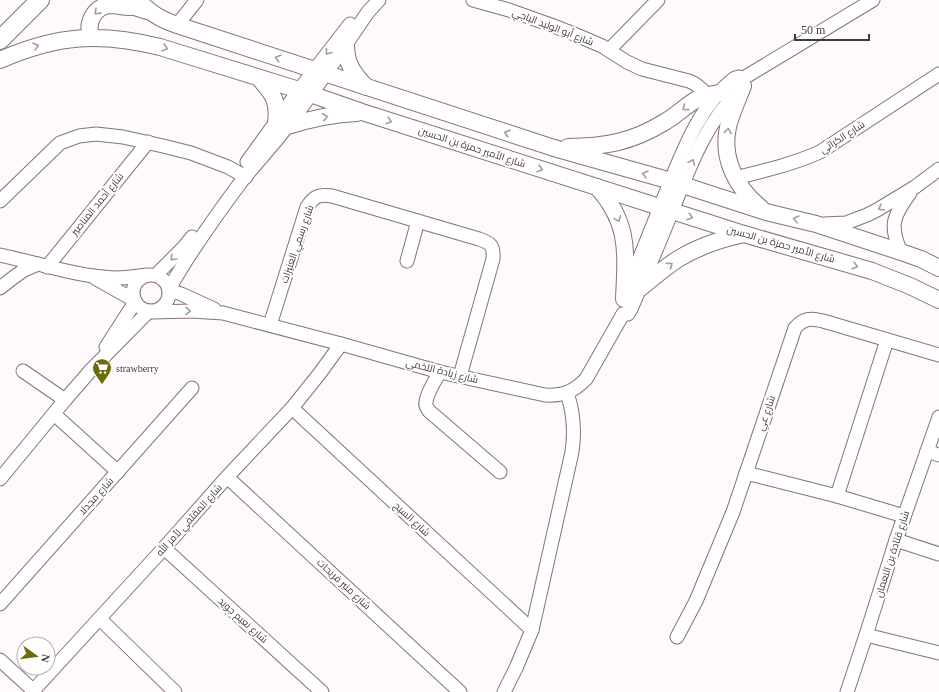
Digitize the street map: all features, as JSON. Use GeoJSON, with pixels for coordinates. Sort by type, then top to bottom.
{"type":"FeatureCollection","features":[{"type":"Feature","properties":{"kind":"highway"},"geometry":{"type":"LineString","coordinates":[[0,40],[40,0]]}},
{"type":"Feature","properties":{"kind":"highway"},"geometry":{"type":"LineString","coordinates":[[116,0],[143,5]]}},
{"type":"Feature","properties":{"kind":"main road"},"geometry":{"type":"LineString","coordinates":[[91,38],[89,28],[91,19],[101,8],[111,5],[143,5],[161,19],[177,25],[554,148],[676,183],[766,212],[816,224],[921,259],[939,268]]}},
{"type":"Feature","properties":{"kind":"main road","name":"شارع الأمير حمزة بن الحسين"},"geometry":{"type":"LineString","coordinates":[[0,60],[21,51],[49,43],[77,38],[119,38],[146,43],[305,92],[362,112],[744,234],[872,271],[910,286],[939,300]]}},
{"type":"Feature","properties":{"kind":"main road"},"geometry":{"type":"LineString","coordinates":[[346,44],[350,67],[354,74],[366,87]]}},
{"type":"Feature","properties":{"kind":"main road"},"geometry":{"type":"LineString","coordinates":[[259,78],[271,92],[282,124],[324,116],[362,112]]}},
{"type":"Feature","properties":{"kind":"main road"},"geometry":{"type":"LineString","coordinates":[[743,83],[728,125],[727,152],[731,169],[740,186],[752,201],[766,212]]}},
{"type":"Feature","properties":{"kind":"main road"},"geometry":{"type":"LineString","coordinates":[[554,148],[602,146],[631,138],[655,128],[696,101],[713,94]]}},
{"type":"Feature","properties":{"kind":"main road"},"geometry":{"type":"LineString","coordinates":[[597,187],[616,213],[623,233],[626,265],[623,306]]}},
{"type":"Feature","properties":{"kind":"main road"},"geometry":{"type":"LineString","coordinates":[[639,289],[690,252],[716,241],[744,234]]}},
{"type":"Feature","properties":{"kind":"street"},"geometry":{"type":"LineString","coordinates":[[177,25],[197,0]]}},
{"type":"Feature","properties":{"kind":"street"},"geometry":{"type":"LineString","coordinates":[[320,71],[346,44],[367,0]]}},
{"type":"Feature","properties":{"kind":"street"},"geometry":{"type":"LineString","coordinates":[[91,370],[135,301],[133,294],[134,287],[137,282],[142,277],[152,275],[183,248],[282,124],[353,27],[379,0]]}},
{"type":"Feature","properties":{"kind":"street","name":"شارع أبو الوليد الباجي"},"geometry":{"type":"LineString","coordinates":[[473,0],[512,5],[551,25],[595,43],[634,66],[689,81],[713,94]]}},
{"type":"Feature","properties":{"kind":"street"},"geometry":{"type":"LineString","coordinates":[[609,50],[658,0]]}},
{"type":"Feature","properties":{"kind":"street"},"geometry":{"type":"LineString","coordinates":[[676,183],[722,108],[743,83],[873,0]]}},
{"type":"Feature","properties":{"kind":"street","name":"شارع الكراثي"},"geometry":{"type":"LineString","coordinates":[[735,178],[793,163],[820,152],[939,74]]}},
{"type":"Feature","properties":{"kind":"street"},"geometry":{"type":"LineString","coordinates":[[666,209],[676,183],[686,146],[697,124],[714,98],[713,94],[735,78],[739,77],[743,83]]}},
{"type":"Feature","properties":{"kind":"street"},"geometry":{"type":"LineString","coordinates":[[0,201],[60,144],[79,136],[96,134],[123,136],[191,153],[242,175]]}},
{"type":"Feature","properties":{"kind":"street","name":"شارع أحمد المناصير"},"geometry":{"type":"LineString","coordinates":[[42,265],[148,142]]}},
{"type":"Feature","properties":{"kind":"street"},"geometry":{"type":"LineString","coordinates":[[816,224],[846,223],[857,219],[877,210],[915,187],[939,169]]}},
{"type":"Feature","properties":{"kind":"street"},"geometry":{"type":"LineString","coordinates":[[91,276],[135,301],[141,308],[150,311],[157,311],[162,308],[168,301],[169,290],[198,241],[242,175]]}},
{"type":"Feature","properties":{"kind":"street"},"geometry":{"type":"LineString","coordinates":[[901,252],[894,231],[894,224],[899,209],[915,187]]}},
{"type":"Feature","properties":{"kind":"street","name":"شارع رسمي العنيزات"},"geometry":{"type":"LineString","coordinates":[[270,325],[307,207],[317,196],[332,196],[487,242],[492,246],[493,259],[460,376]]}},
{"type":"Feature","properties":{"kind":"street","name":"شارع زيادة اللخمي"},"geometry":{"type":"LineString","coordinates":[[169,290],[223,313],[440,372],[545,395],[556,395],[568,393],[586,380],[623,306],[666,209]]}},
{"type":"Feature","properties":{"kind":"street","name":"شارع زيادة اللخمي"},"geometry":{"type":"LineString","coordinates":[[623,306],[628,314],[639,289],[666,209]]}},
{"type":"Feature","properties":{"kind":"street"},"geometry":{"type":"LineString","coordinates":[[407,261],[418,222]]}},
{"type":"Feature","properties":{"kind":"street"},"geometry":{"type":"LineString","coordinates":[[0,255],[91,276],[118,278],[152,275],[164,280],[169,290]]}},
{"type":"Feature","properties":{"kind":"street"},"geometry":{"type":"LineString","coordinates":[[0,288],[24,270],[42,265]]}},
{"type":"Feature","properties":{"kind":"street"},"geometry":{"type":"LineString","coordinates":[[0,479],[91,370],[150,311]]}},
{"type":"Feature","properties":{"kind":"street","name":"شارع زيادة اللخمي"},"geometry":{"type":"LineString","coordinates":[[150,311],[223,313]]}},
{"type":"Feature","properties":{"kind":"street","name":"شارع عي"},"geometry":{"type":"LineString","coordinates":[[677,637],[696,601],[733,512],[795,328],[800,322],[806,319],[815,319],[939,355]]}},
{"type":"Feature","properties":{"kind":"street"},"geometry":{"type":"LineString","coordinates":[[837,496],[887,340]]}},
{"type":"Feature","properties":{"kind":"street","name":"شارع المقتفي لأمر الله"},"geometry":{"type":"LineString","coordinates":[[33,691],[292,408],[341,344]]}},
{"type":"Feature","properties":{"kind":"street"},"geometry":{"type":"LineString","coordinates":[[24,371],[65,400]]}},
{"type":"Feature","properties":{"kind":"street"},"geometry":{"type":"LineString","coordinates":[[440,372],[429,392],[426,406],[429,411],[500,472]]}},
{"type":"Feature","properties":{"kind":"street","name":"شارع مجدلا"},"geometry":{"type":"LineString","coordinates":[[0,604],[192,388]]}},
{"type":"Feature","properties":{"kind":"street"},"geometry":{"type":"LineString","coordinates":[[504,692],[532,630],[573,447],[574,422],[568,393]]}},
{"type":"Feature","properties":{"kind":"street","name":"شارع السيح"},"geometry":{"type":"LineString","coordinates":[[292,408],[532,630]]}},
{"type":"Feature","properties":{"kind":"street"},"geometry":{"type":"LineString","coordinates":[[54,414],[118,472]]}},
{"type":"Feature","properties":{"kind":"street","name":"شارع قتادة بن النعمان"},"geometry":{"type":"LineString","coordinates":[[847,692],[904,516],[933,453],[939,417]]}},
{"type":"Feature","properties":{"kind":"street"},"geometry":{"type":"LineString","coordinates":[[746,473],[837,496],[904,516]]}},
{"type":"Feature","properties":{"kind":"street","name":"شارع منير فريحات"},"geometry":{"type":"LineString","coordinates":[[228,477],[460,692]]}},
{"type":"Feature","properties":{"kind":"street"},"geometry":{"type":"LineString","coordinates":[[896,540],[939,554]]}},
{"type":"Feature","properties":{"kind":"street","name":"شارع نعيم جويد"},"geometry":{"type":"LineString","coordinates":[[164,548],[322,692]]}},
{"type":"Feature","properties":{"kind":"street"},"geometry":{"type":"LineString","coordinates":[[100,619],[175,692]]}},
{"type":"Feature","properties":{"kind":"street"},"geometry":{"type":"LineString","coordinates":[[866,635],[939,653]]}},
{"type":"Feature","properties":{"kind":"street"},"geometry":{"type":"LineString","coordinates":[[0,660],[33,691]]}},
{"type":"Feature","properties":{"kind":"place","name":"strawberry"},"geometry":{"type":"Point","coordinates":[102,385]}}]}
